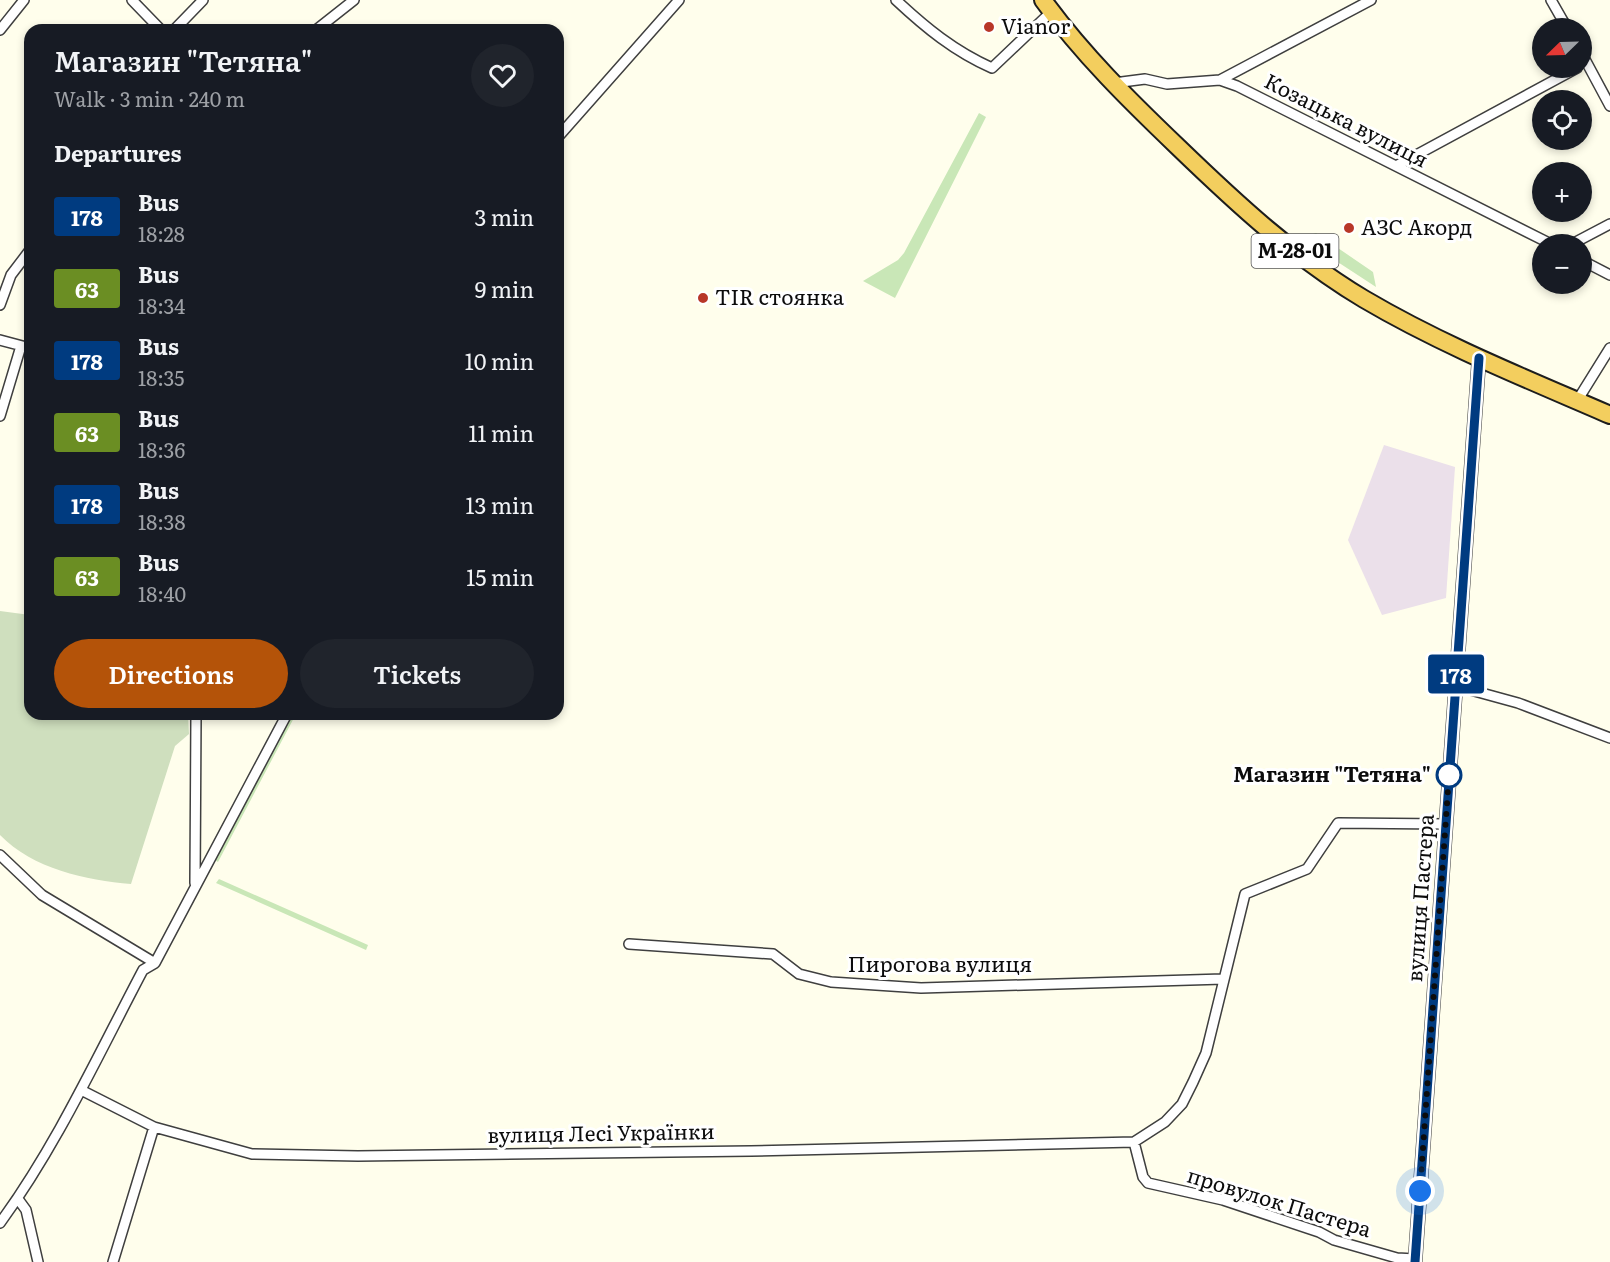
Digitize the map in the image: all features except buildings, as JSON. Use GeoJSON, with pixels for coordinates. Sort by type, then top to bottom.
{"type":"FeatureCollection","features":[{"type":"Feature","properties":{"kind":"highway","name":"М-28-01"},"geometry":{"type":"LineString","coordinates":[[1047,6],[1113,83],[1232,199],[1314,266],[1400,319],[1479,358],[1610,415]]}},
{"type":"Feature","properties":{"kind":"street"},"geometry":{"type":"LineString","coordinates":[[0,30],[24,0]]}},
{"type":"Feature","properties":{"kind":"street"},"geometry":{"type":"LineString","coordinates":[[132,0],[155,24]]}},
{"type":"Feature","properties":{"kind":"street"},"geometry":{"type":"LineString","coordinates":[[180,24],[203,0]]}},
{"type":"Feature","properties":{"kind":"street"},"geometry":{"type":"LineString","coordinates":[[324,24],[354,0]]}},
{"type":"Feature","properties":{"kind":"street"},"geometry":{"type":"LineString","coordinates":[[564,130],[679,0]]}},
{"type":"Feature","properties":{"kind":"street"},"geometry":{"type":"LineString","coordinates":[[896,0],[931,33],[968,57],[992,68],[1047,6]]}},
{"type":"Feature","properties":{"kind":"street"},"geometry":{"type":"LineString","coordinates":[[1220,80],[1371,0]]}},
{"type":"Feature","properties":{"kind":"street"},"geometry":{"type":"LineString","coordinates":[[1551,0],[1561,18]]}},
{"type":"Feature","properties":{"kind":"street"},"geometry":{"type":"LineString","coordinates":[[1396,166],[1558,78]]}},
{"type":"Feature","properties":{"kind":"street"},"geometry":{"type":"LineString","coordinates":[[1591,78],[1610,106]]}},
{"type":"Feature","properties":{"kind":"street","name":"Козацька вулиця"},"geometry":{"type":"LineString","coordinates":[[1113,83],[1145,79],[1167,84],[1220,80],[1237,86],[1532,234]]}},
{"type":"Feature","properties":{"kind":"street"},"geometry":{"type":"LineString","coordinates":[[1591,234],[1610,224]]}},
{"type":"Feature","properties":{"kind":"street"},"geometry":{"type":"LineString","coordinates":[[0,305],[11,275],[24,258]]}},
{"type":"Feature","properties":{"kind":"street"},"geometry":{"type":"LineString","coordinates":[[1592,265],[1610,274]]}},
{"type":"Feature","properties":{"kind":"street"},"geometry":{"type":"LineString","coordinates":[[0,340],[24,347]]}},
{"type":"Feature","properties":{"kind":"street"},"geometry":{"type":"LineString","coordinates":[[1577,401],[1610,348]]}},
{"type":"Feature","properties":{"kind":"street"},"geometry":{"type":"LineString","coordinates":[[0,416],[24,350]]}},
{"type":"Feature","properties":{"kind":"street","name":"вулиця Пастера"},"geometry":{"type":"LineString","coordinates":[[1415,1261],[1479,358]]}},
{"type":"Feature","properties":{"kind":"street"},"geometry":{"type":"LineString","coordinates":[[1456,686],[1518,703],[1610,738]]}},
{"type":"Feature","properties":{"kind":"street"},"geometry":{"type":"LineString","coordinates":[[195,886],[196,720]]}},
{"type":"Feature","properties":{"kind":"street"},"geometry":{"type":"LineString","coordinates":[[0,1223],[18,1199],[81,1090],[143,970],[156,963],[284,720]]}},
{"type":"Feature","properties":{"kind":"street"},"geometry":{"type":"LineString","coordinates":[[1134,1142],[1165,1122],[1182,1104],[1206,1053],[1245,894],[1306,869],[1338,823],[1446,824]]}},
{"type":"Feature","properties":{"kind":"street"},"geometry":{"type":"LineString","coordinates":[[0,855],[42,895],[156,963]]}},
{"type":"Feature","properties":{"kind":"street","name":"Пирогова вулиця"},"geometry":{"type":"LineString","coordinates":[[629,944],[773,954],[799,974],[831,982],[921,988],[1223,979]]}},
{"type":"Feature","properties":{"kind":"street","name":"вулиця Лесі Українки"},"geometry":{"type":"LineString","coordinates":[[81,1090],[154,1127],[252,1154],[346,1156],[1134,1142]]}},
{"type":"Feature","properties":{"kind":"street"},"geometry":{"type":"LineString","coordinates":[[113,1262],[154,1127]]}},
{"type":"Feature","properties":{"kind":"street","name":"провулок Пастера"},"geometry":{"type":"LineString","coordinates":[[1134,1142],[1143,1177],[1148,1183],[1223,1200],[1319,1232],[1344,1243],[1415,1261]]}},
{"type":"Feature","properties":{"kind":"street"},"geometry":{"type":"LineString","coordinates":[[18,1199],[26,1210],[38,1262]]}},
{"type":"Feature","properties":{"kind":"shaded area"},"geometry":{"type":"Polygon","coordinates":[[[1384,445],[1455,467],[1446,598],[1382,615],[1348,540],[1384,445]]]}},
{"type":"Feature","properties":{"kind":"green space"},"geometry":{"type":"Polygon","coordinates":[[[979,113],[986,117],[895,298],[863,281],[898,260],[904,253],[979,113]]]}},
{"type":"Feature","properties":{"kind":"green space"},"geometry":{"type":"Polygon","coordinates":[[[1316,233],[1373,272],[1376,287],[1301,238],[1316,233]]]}},
{"type":"Feature","properties":{"kind":"green space"},"geometry":{"type":"Polygon","coordinates":[[[0,611],[24,614],[24,720],[188,720],[189,734],[175,746],[131,884],[78,876],[61,871],[28,856],[13,847],[0,835],[0,611]]]}},
{"type":"Feature","properties":{"kind":"green space"},"geometry":{"type":"Polygon","coordinates":[[[289,720],[293,720],[218,862],[215,860],[289,720]]]}},
{"type":"Feature","properties":{"kind":"green space"},"geometry":{"type":"Polygon","coordinates":[[[219,879],[368,945],[366,950],[216,883],[219,879]]]}},
{"type":"Feature","properties":{"kind":"bus line","name":"178"},"geometry":{"type":"LineString","coordinates":[[1415,1262],[1479,358]]}},
{"type":"Feature","properties":{"kind":"place","name":"Vianor"},"geometry":{"type":"Point","coordinates":[989,27]}},
{"type":"Feature","properties":{"kind":"place","name":"АЗС Акорд"},"geometry":{"type":"Point","coordinates":[1349,228]}},
{"type":"Feature","properties":{"kind":"place","name":"TIR стоянка"},"geometry":{"type":"Point","coordinates":[703,298]}},
{"type":"Feature","properties":{"kind":"place","name":"Магазин \"Тетяна\""},"geometry":{"type":"Point","coordinates":[1449,775]}},
{"type":"Feature","properties":{"kind":"route"},"geometry":{"type":"LineString","coordinates":[[1420,1191],[1449,775]]}}]}
